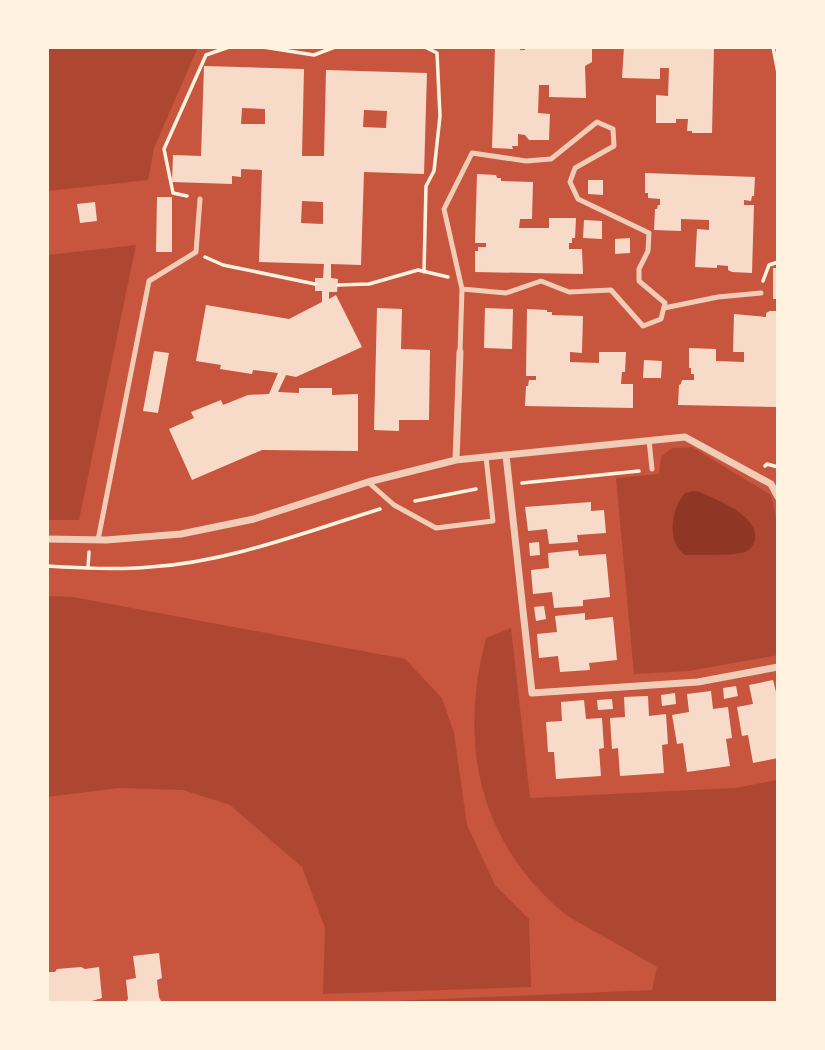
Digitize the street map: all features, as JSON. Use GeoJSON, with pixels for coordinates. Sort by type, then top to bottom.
{"type":"FeatureCollection","features":[{"type":"Feature","properties":{"kind":"street"},"geometry":{"type":"LineString","coordinates":[[456,460],[460,352]]}},
{"type":"Feature","properties":{"kind":"street"},"geometry":{"type":"LineString","coordinates":[[47,538],[98,540],[181,534],[254,519],[368,482],[456,460],[685,437],[771,484],[777,493]]}},
{"type":"Feature","properties":{"kind":"street"},"geometry":{"type":"LineString","coordinates":[[506,455],[532,693],[698,682],[778,667]]}},
{"type":"Feature","properties":{"kind":"lane"},"geometry":{"type":"LineString","coordinates":[[460,352],[463,289],[444,209],[472,153],[526,161],[551,159],[597,122],[613,130],[614,146],[575,168],[570,183],[578,199],[649,233],[648,251],[639,269],[639,281],[664,303],[661,319],[643,327],[611,290],[569,292],[541,281],[506,293],[463,289]]}},
{"type":"Feature","properties":{"kind":"lane"},"geometry":{"type":"LineString","coordinates":[[98,540],[149,281],[196,252],[200,198]]}},
{"type":"Feature","properties":{"kind":"lane"},"geometry":{"type":"LineString","coordinates":[[664,308],[718,297],[761,293]]}},
{"type":"Feature","properties":{"kind":"lane"},"geometry":{"type":"LineString","coordinates":[[649,440],[652,469]]}},
{"type":"Feature","properties":{"kind":"lane"},"geometry":{"type":"LineString","coordinates":[[368,482],[394,505],[436,528],[493,521],[486,457]]}},
{"type":"Feature","properties":{"kind":"path"},"geometry":{"type":"LineString","coordinates":[[200,198],[173,193],[164,149],[206,55],[229,47]]}},
{"type":"Feature","properties":{"kind":"path"},"geometry":{"type":"LineString","coordinates":[[263,47],[314,55],[335,47]]}},
{"type":"Feature","properties":{"kind":"path"},"geometry":{"type":"LineString","coordinates":[[424,272],[426,186],[434,171],[440,116],[437,53],[425,47]]}},
{"type":"Feature","properties":{"kind":"path"},"geometry":{"type":"LineString","coordinates":[[773,47],[778,73]]}},
{"type":"Feature","properties":{"kind":"path"},"geometry":{"type":"LineString","coordinates":[[196,252],[223,265],[315,284]]}},
{"type":"Feature","properties":{"kind":"path"},"geometry":{"type":"LineString","coordinates":[[761,293],[769,265],[778,262]]}},
{"type":"Feature","properties":{"kind":"path"},"geometry":{"type":"LineString","coordinates":[[338,285],[369,284],[418,270],[460,281]]}},
{"type":"Feature","properties":{"kind":"path"},"geometry":{"type":"LineString","coordinates":[[509,485],[652,469]]}},
{"type":"Feature","properties":{"kind":"path"},"geometry":{"type":"LineString","coordinates":[[47,566],[151,567],[222,556],[394,505],[489,487]]}},
{"type":"Feature","properties":{"kind":"shaded area"},"geometry":{"type":"Polygon","coordinates":[[[47,47],[198,47],[154,148],[148,180],[47,191],[47,47]]]}},
{"type":"Feature","properties":{"kind":"shaded area"},"geometry":{"type":"Polygon","coordinates":[[[136,245],[79,520],[47,520],[47,255],[136,245]]]}},
{"type":"Feature","properties":{"kind":"shaded area"},"geometry":{"type":"Polygon","coordinates":[[[692,447],[771,495],[779,554],[778,655],[689,671],[634,674],[616,478],[659,474],[661,457],[672,448],[692,447]]]}},
{"type":"Feature","properties":{"kind":"shaded area"},"geometry":{"type":"Polygon","coordinates":[[[693,491],[736,510],[751,523],[755,540],[750,549],[725,555],[685,555],[679,549],[673,534],[676,507],[685,493],[693,491]]]}},
{"type":"Feature","properties":{"kind":"shaded area"},"geometry":{"type":"Polygon","coordinates":[[[48,596],[73,597],[405,659],[442,698],[454,733],[467,825],[495,885],[529,919],[531,987],[323,994],[325,928],[302,867],[230,805],[183,790],[119,788],[47,797],[48,596]]]}},
{"type":"Feature","properties":{"kind":"shaded area"},"geometry":{"type":"Polygon","coordinates":[[[511,628],[530,798],[735,788],[778,780],[778,1003],[347,1003],[652,990],[657,967],[560,910],[532,882],[510,851],[493,819],[482,786],[474,714],[486,638],[511,628]]]}},
{"type":"Feature","properties":{"kind":"building"},"geometry":{"type":"Polygon","coordinates":[[[495,47],[520,47],[520,50],[525,50],[525,47],[592,47],[592,62],[585,66],[586,98],[549,97],[549,85],[539,85],[538,113],[550,114],[549,140],[529,140],[525,135],[518,134],[518,146],[512,146],[513,149],[492,148],[495,47]]]}},
{"type":"Feature","properties":{"kind":"building"},"geometry":{"type":"Polygon","coordinates":[[[624,47],[714,47],[712,133],[687,131],[688,119],[676,119],[676,123],[656,123],[656,95],[668,96],[669,68],[660,68],[660,79],[622,78],[624,47]]]}},
{"type":"Feature","properties":{"kind":"building"},"geometry":{"type":"Polygon","coordinates":[[[204,66],[304,69],[302,156],[324,156],[326,70],[427,73],[424,174],[364,172],[361,265],[331,264],[331,278],[338,279],[337,292],[329,292],[329,299],[336,295],[362,347],[296,377],[286,375],[278,392],[299,393],[299,388],[332,388],[332,395],[358,394],[358,451],[262,450],[192,480],[169,429],[194,418],[191,412],[221,400],[223,405],[248,395],[269,394],[278,373],[253,370],[252,374],[220,369],[221,365],[196,361],[206,305],[289,319],[322,302],[322,291],[315,291],[315,278],[323,278],[324,264],[259,262],[262,170],[241,169],[241,177],[232,176],[232,184],[172,182],[173,155],[201,156],[204,66]],[[242,108],[241,124],[265,124],[265,109],[242,108]],[[364,110],[363,127],[386,128],[387,111],[364,110]],[[302,201],[301,223],[323,224],[323,202],[302,201]]]}},
{"type":"Feature","properties":{"kind":"building"},"geometry":{"type":"Polygon","coordinates":[[[645,173],[755,177],[754,196],[751,201],[744,200],[744,205],[754,205],[752,273],[732,272],[728,270],[728,266],[695,267],[697,229],[709,230],[709,220],[681,219],[681,231],[654,230],[655,209],[660,205],[660,199],[648,198],[648,193],[645,193],[645,173]]]}},
{"type":"Feature","properties":{"kind":"building"},"geometry":{"type":"Polygon","coordinates":[[[477,174],[496,175],[501,181],[533,182],[532,219],[520,219],[519,228],[549,228],[549,218],[576,218],[575,238],[569,243],[569,249],[582,249],[583,274],[475,272],[475,251],[478,251],[478,247],[486,247],[486,243],[475,243],[477,174]]]}},
{"type":"Feature","properties":{"kind":"building"},"geometry":{"type":"Polygon","coordinates":[[[588,180],[603,180],[603,195],[588,194],[588,180]]]}},
{"type":"Feature","properties":{"kind":"building"},"geometry":{"type":"Polygon","coordinates":[[[157,197],[172,197],[172,252],[156,252],[157,197]]]}},
{"type":"Feature","properties":{"kind":"building"},"geometry":{"type":"Polygon","coordinates":[[[95,202],[97,221],[80,223],[77,204],[95,202]]]}},
{"type":"Feature","properties":{"kind":"building"},"geometry":{"type":"Polygon","coordinates":[[[584,220],[602,221],[602,239],[583,238],[584,220]]]}},
{"type":"Feature","properties":{"kind":"building"},"geometry":{"type":"Polygon","coordinates":[[[630,238],[630,253],[615,254],[615,239],[630,238]]]}},
{"type":"Feature","properties":{"kind":"building"},"geometry":{"type":"Polygon","coordinates":[[[773,268],[778,268],[778,299],[773,299],[773,268]]]}},
{"type":"Feature","properties":{"kind":"building"},"geometry":{"type":"Polygon","coordinates":[[[377,308],[402,309],[401,349],[430,350],[429,420],[399,420],[399,431],[374,430],[377,308]]]}},
{"type":"Feature","properties":{"kind":"building"},"geometry":{"type":"Polygon","coordinates":[[[485,308],[513,309],[512,349],[484,348],[485,308]]]}},
{"type":"Feature","properties":{"kind":"building"},"geometry":{"type":"Polygon","coordinates":[[[527,309],[547,310],[552,312],[552,315],[583,316],[582,353],[570,352],[570,362],[599,363],[599,352],[626,352],[621,384],[633,384],[633,408],[525,406],[526,386],[529,380],[536,380],[536,376],[526,376],[527,309]]]}},
{"type":"Feature","properties":{"kind":"building"},"geometry":{"type":"Polygon","coordinates":[[[778,311],[778,407],[678,405],[679,385],[682,380],[694,380],[694,374],[691,374],[689,368],[689,348],[716,349],[716,361],[744,362],[744,352],[733,352],[734,314],[766,317],[766,313],[778,311]]]}},
{"type":"Feature","properties":{"kind":"building"},"geometry":{"type":"Polygon","coordinates":[[[154,351],[169,353],[158,413],[143,411],[154,351]]]}},
{"type":"Feature","properties":{"kind":"building"},"geometry":{"type":"Polygon","coordinates":[[[644,360],[662,361],[661,378],[643,378],[644,360]]]}},
{"type":"Feature","properties":{"kind":"building"},"geometry":{"type":"Polygon","coordinates":[[[591,502],[591,511],[604,510],[606,533],[577,535],[578,542],[549,544],[547,529],[528,531],[525,507],[591,502]]]}},
{"type":"Feature","properties":{"kind":"building"},"geometry":{"type":"Polygon","coordinates":[[[539,542],[540,555],[530,556],[529,543],[539,542]]]}},
{"type":"Feature","properties":{"kind":"building"},"geometry":{"type":"Polygon","coordinates":[[[578,550],[579,556],[606,554],[610,597],[583,600],[583,606],[554,608],[552,592],[533,594],[531,570],[549,568],[548,553],[578,550]]]}},
{"type":"Feature","properties":{"kind":"building"},"geometry":{"type":"Polygon","coordinates":[[[544,606],[546,619],[536,621],[534,607],[544,606]]]}},
{"type":"Feature","properties":{"kind":"building"},"geometry":{"type":"Polygon","coordinates":[[[585,613],[585,620],[613,617],[617,660],[589,663],[590,670],[560,672],[558,656],[539,658],[537,634],[557,632],[555,616],[585,613]]]}},
{"type":"Feature","properties":{"kind":"building"},"geometry":{"type":"Polygon","coordinates":[[[773,680],[778,700],[778,758],[753,763],[748,735],[742,736],[737,707],[753,704],[749,685],[773,680]]]}},
{"type":"Feature","properties":{"kind":"building"},"geometry":{"type":"Polygon","coordinates":[[[736,686],[738,696],[724,699],[723,688],[736,686]]]}},
{"type":"Feature","properties":{"kind":"building"},"geometry":{"type":"Polygon","coordinates":[[[711,691],[713,709],[728,707],[732,738],[726,739],[730,766],[687,772],[683,743],[677,744],[672,715],[689,712],[687,694],[711,691]]]}},
{"type":"Feature","properties":{"kind":"building"},"geometry":{"type":"Polygon","coordinates":[[[675,693],[676,704],[662,706],[661,695],[675,693]]]}},
{"type":"Feature","properties":{"kind":"building"},"geometry":{"type":"Polygon","coordinates":[[[648,696],[649,716],[666,714],[668,744],[662,745],[664,773],[620,776],[618,748],[612,749],[610,718],[625,717],[624,697],[648,696]]]}},
{"type":"Feature","properties":{"kind":"building"},"geometry":{"type":"Polygon","coordinates":[[[612,699],[613,709],[598,710],[597,700],[612,699]]]}},
{"type":"Feature","properties":{"kind":"building"},"geometry":{"type":"Polygon","coordinates":[[[584,700],[586,719],[602,718],[604,748],[599,749],[601,776],[556,779],[554,752],[548,752],[546,722],[562,721],[561,702],[584,700]]]}},
{"type":"Feature","properties":{"kind":"building"},"geometry":{"type":"Polygon","coordinates":[[[159,953],[162,978],[157,980],[162,1003],[125,1003],[128,999],[126,980],[136,978],[133,956],[159,953]]]}},
{"type":"Feature","properties":{"kind":"building"},"geometry":{"type":"Polygon","coordinates":[[[99,967],[102,998],[85,1003],[47,1003],[47,972],[99,967]]]}}]}
